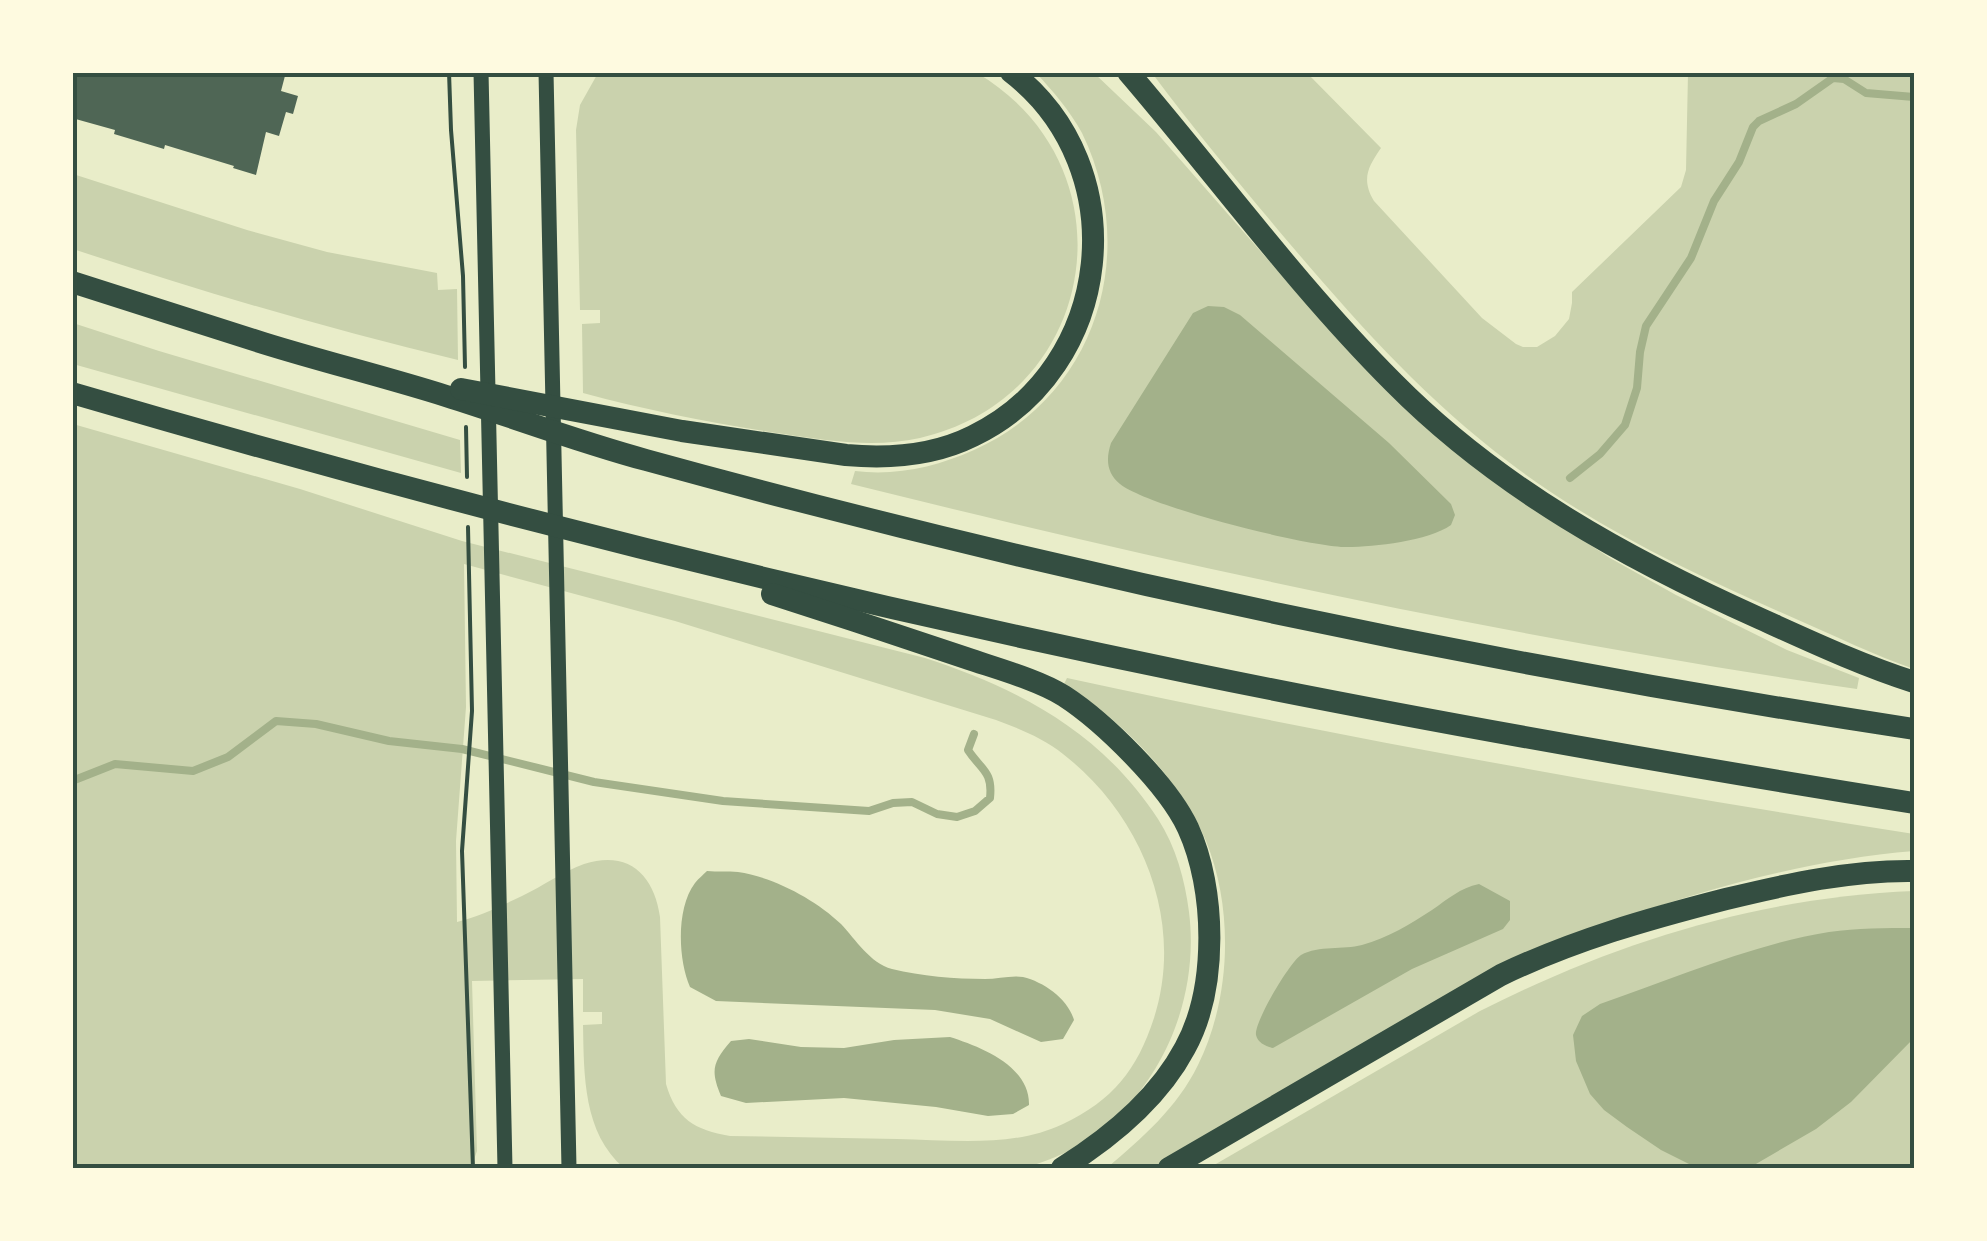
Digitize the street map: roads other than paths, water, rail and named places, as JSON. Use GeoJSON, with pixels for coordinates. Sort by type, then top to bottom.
{"type":"FeatureCollection","features":[{"type":"Feature","properties":{"kind":"highway"},"geometry":{"type":"LineString","coordinates":[[350,369],[682,431],[846,455],[915,454],[976,436],[1018,407],[1059,360],[1082,315],[1093,264],[1092,213],[1078,162],[1051,114],[1011,72]]}},
{"type":"Feature","properties":{"kind":"highway"},"geometry":{"type":"LineString","coordinates":[[1128,72],[1344,332],[1396,386],[1507,479],[1591,534],[1690,588],[1848,659],[1914,682]]}},
{"type":"Feature","properties":{"kind":"highway"},"geometry":{"type":"LineString","coordinates":[[72,282],[444,395],[599,447],[1070,568],[1487,657],[1914,729]]}},
{"type":"Feature","properties":{"kind":"highway"},"geometry":{"type":"LineString","coordinates":[[72,393],[607,540],[966,625],[1270,690],[1914,803]]}},
{"type":"Feature","properties":{"kind":"highway"},"geometry":{"type":"LineString","coordinates":[[607,540],[991,667],[1061,694],[1120,742],[1172,801],[1188,827],[1199,860],[1209,924],[1209,954],[1199,1015],[1186,1047],[1147,1100],[1097,1146],[1062,1168]]}},
{"type":"Feature","properties":{"kind":"highway"},"geometry":{"type":"LineString","coordinates":[[1169,1168],[1548,952],[1670,913],[1789,885],[1878,870],[1914,871]]}},
{"type":"Feature","properties":{"kind":"street"},"geometry":{"type":"LineString","coordinates":[[481,72],[504,1168]]}},
{"type":"Feature","properties":{"kind":"street"},"geometry":{"type":"LineString","coordinates":[[546,72],[570,1168]]}},
{"type":"Feature","properties":{"kind":"waterway"},"geometry":{"type":"LineString","coordinates":[[1570,478],[1600,454],[1625,425],[1637,388],[1646,326],[1691,258],[1714,201],[1739,162],[1753,127],[1833,78],[1844,79],[1866,93],[1914,97]]}},
{"type":"Feature","properties":{"kind":"waterway"},"geometry":{"type":"LineString","coordinates":[[72,781],[115,764],[193,771],[228,757],[276,721],[462,749],[594,782],[723,801],[869,811],[912,802],[937,814],[957,817],[975,811],[990,798],[988,776],[968,750],[974,734]]}}]}
